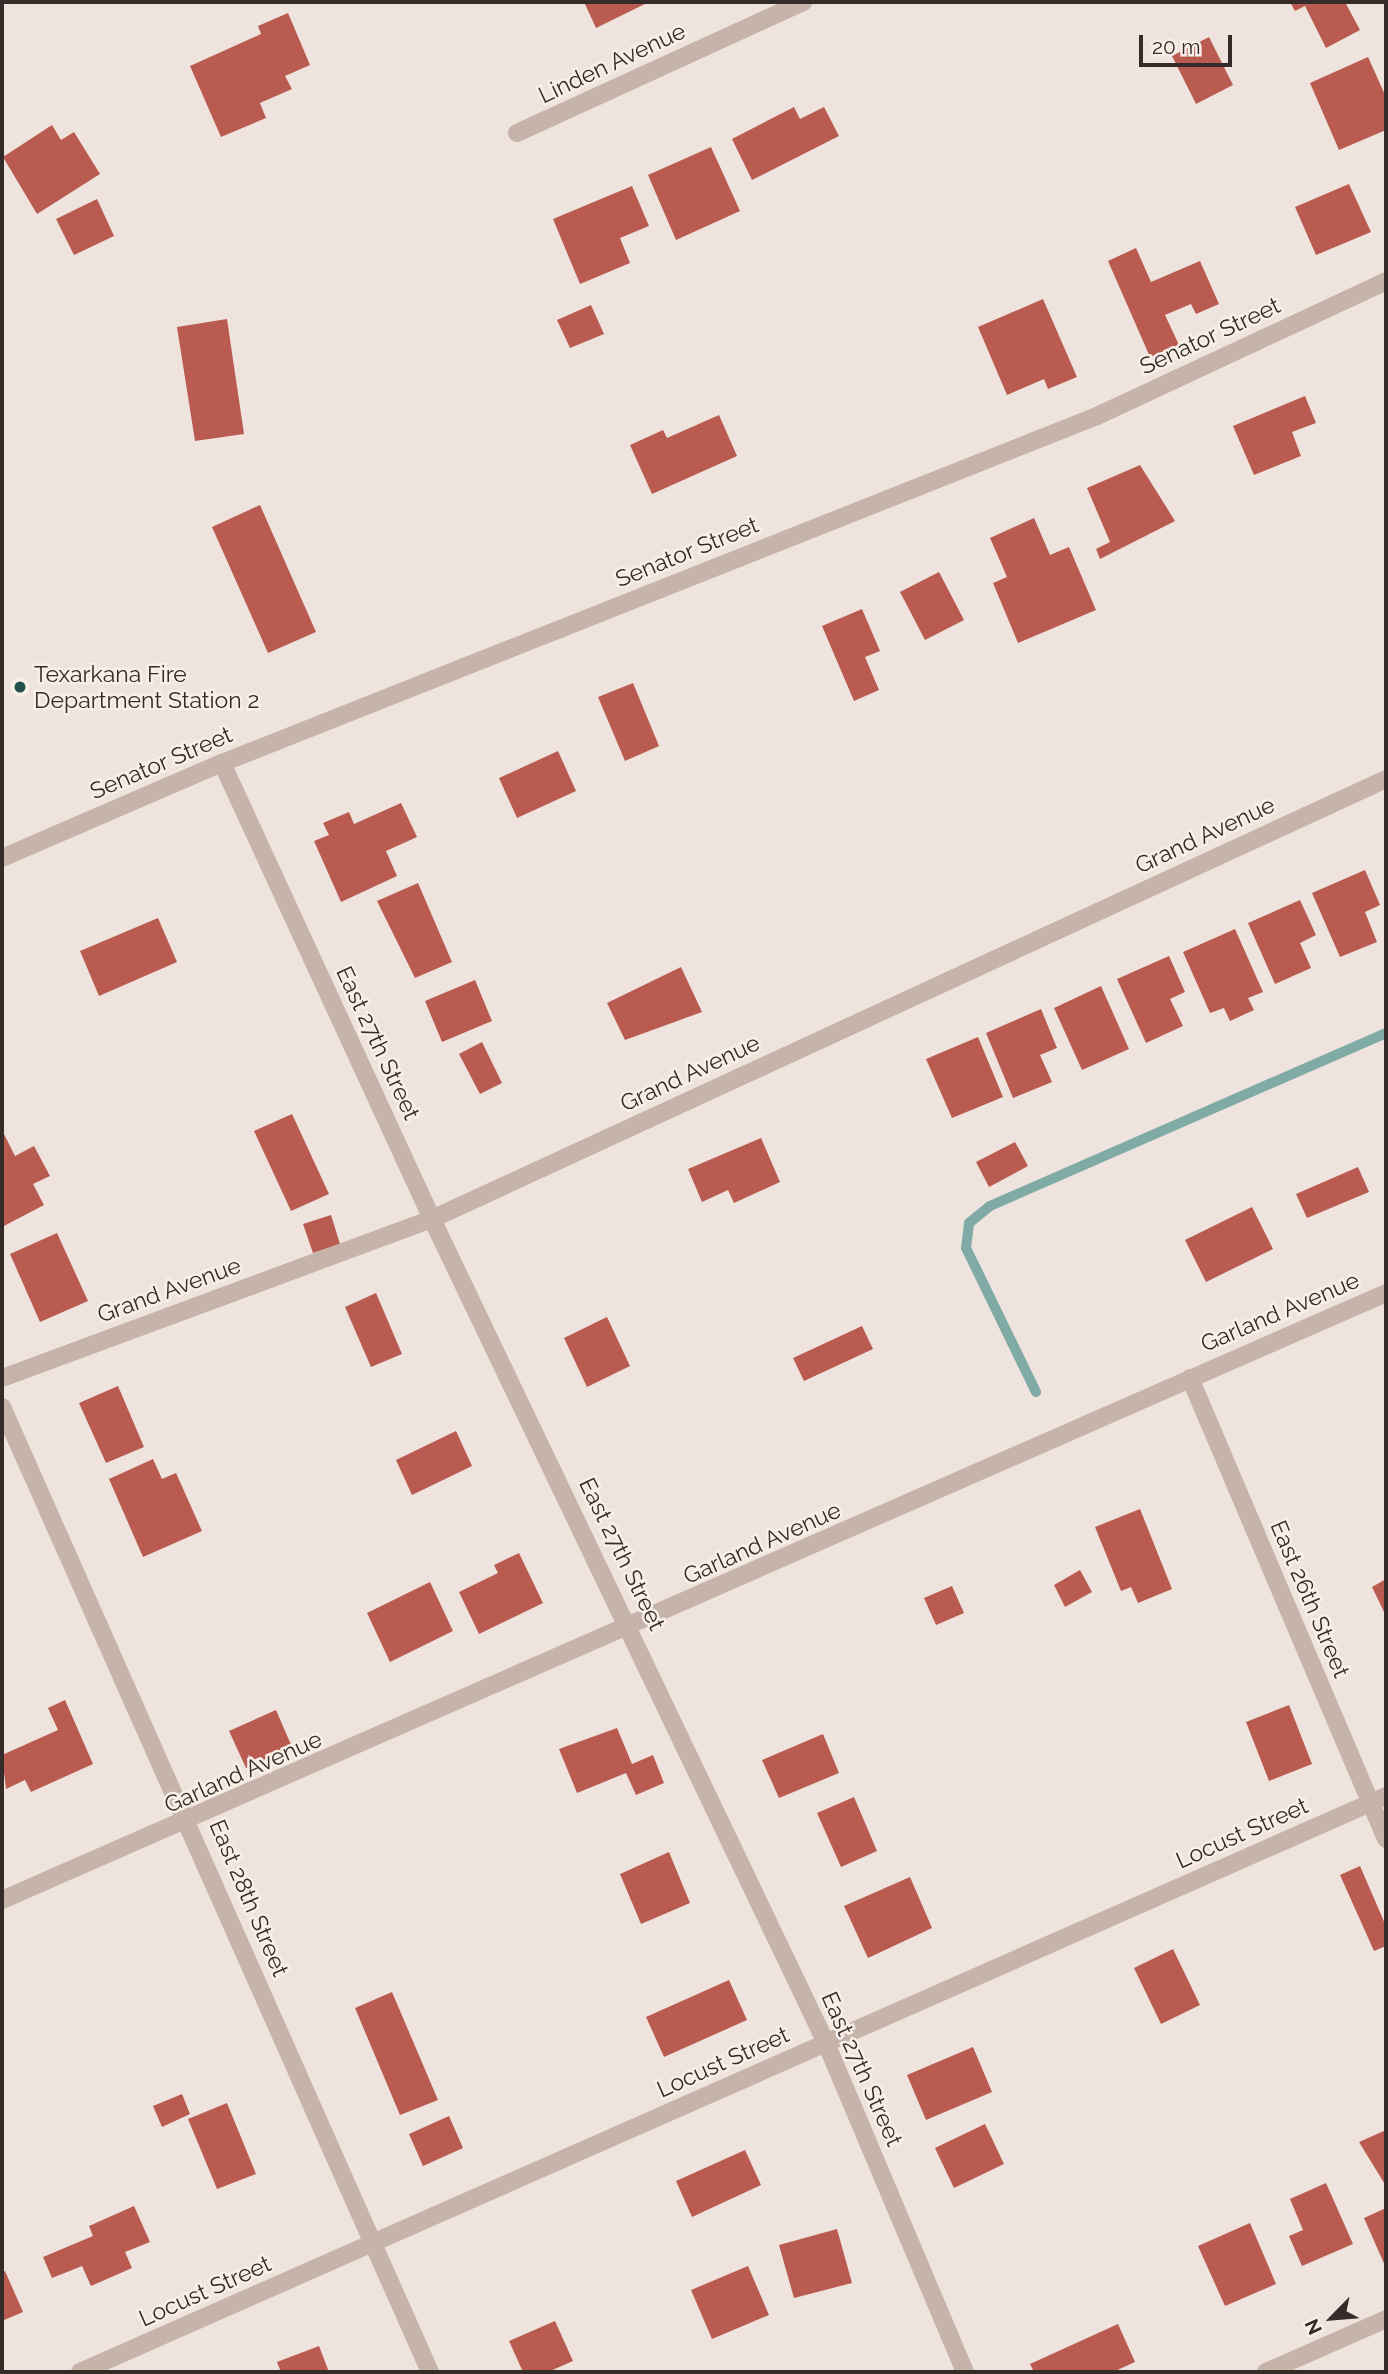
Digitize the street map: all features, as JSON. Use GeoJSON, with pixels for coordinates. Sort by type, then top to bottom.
{"type":"FeatureCollection","features":[{"type":"Feature","properties":{"kind":"street","name":"Linden Avenue"},"geometry":{"type":"LineString","coordinates":[[517,133],[803,2]]}},
{"type":"Feature","properties":{"kind":"street","name":"Senator Street"},"geometry":{"type":"LineString","coordinates":[[2,858],[222,763],[1097,416],[1386,281]]}},
{"type":"Feature","properties":{"kind":"street","name":"East 27th Street"},"geometry":{"type":"LineString","coordinates":[[222,763],[432,1219],[632,1628],[826,2043],[965,2372]]}},
{"type":"Feature","properties":{"kind":"street","name":"Grand Avenue"},"geometry":{"type":"LineString","coordinates":[[2,1378],[432,1219],[1386,779]]}},
{"type":"Feature","properties":{"kind":"street","name":"Garland Avenue"},"geometry":{"type":"LineString","coordinates":[[2,1900],[190,1822],[1386,1293]]}},
{"type":"Feature","properties":{"kind":"street","name":"East 26th Street"},"geometry":{"type":"LineString","coordinates":[[1190,1378],[1378,1799],[1386,1839]]}},
{"type":"Feature","properties":{"kind":"street","name":"East 28th Street"},"geometry":{"type":"LineString","coordinates":[[2,1406],[190,1822],[371,2244],[430,2372]]}},
{"type":"Feature","properties":{"kind":"street","name":"Locust Street"},"geometry":{"type":"LineString","coordinates":[[80,2372],[1378,1799]]}},
{"type":"Feature","properties":{"kind":"street"},"geometry":{"type":"LineString","coordinates":[[1266,2372],[1386,2319]]}},
{"type":"Feature","properties":{"kind":"building"},"geometry":{"type":"Polygon","coordinates":[[[584,2],[649,2],[596,28],[584,2]]]}},
{"type":"Feature","properties":{"kind":"building"},"geometry":{"type":"Polygon","coordinates":[[[1290,2],[1345,2],[1360,30],[1326,48],[1305,6],[1295,11],[1290,2]]]}},
{"type":"Feature","properties":{"kind":"building"},"geometry":{"type":"Polygon","coordinates":[[[288,13],[310,65],[285,76],[292,89],[260,103],[266,118],[221,137],[190,66],[261,34],[258,26],[288,13]]]}},
{"type":"Feature","properties":{"kind":"building"},"geometry":{"type":"Polygon","coordinates":[[[1209,37],[1233,85],[1196,104],[1172,56],[1209,37]]]}},
{"type":"Feature","properties":{"kind":"building"},"geometry":{"type":"Polygon","coordinates":[[[1368,57],[1386,97],[1386,130],[1339,150],[1310,83],[1368,57]]]}},
{"type":"Feature","properties":{"kind":"building"},"geometry":{"type":"Polygon","coordinates":[[[794,107],[800,119],[824,107],[839,136],[752,180],[732,139],[794,107]]]}},
{"type":"Feature","properties":{"kind":"building"},"geometry":{"type":"Polygon","coordinates":[[[52,125],[61,140],[74,132],[100,174],[37,214],[3,157],[52,125]]]}},
{"type":"Feature","properties":{"kind":"building"},"geometry":{"type":"Polygon","coordinates":[[[711,147],[740,211],[676,240],[648,175],[711,147]]]}},
{"type":"Feature","properties":{"kind":"building"},"geometry":{"type":"Polygon","coordinates":[[[1349,184],[1371,232],[1316,255],[1295,207],[1349,184]]]}},
{"type":"Feature","properties":{"kind":"building"},"geometry":{"type":"Polygon","coordinates":[[[632,186],[649,226],[620,238],[630,263],[580,284],[553,219],[632,186]]]}},
{"type":"Feature","properties":{"kind":"building"},"geometry":{"type":"Polygon","coordinates":[[[97,199],[114,236],[74,255],[56,219],[97,199]]]}},
{"type":"Feature","properties":{"kind":"building"},"geometry":{"type":"Polygon","coordinates":[[[1136,248],[1151,282],[1200,261],[1219,304],[1196,314],[1191,304],[1165,315],[1179,345],[1150,357],[1108,261],[1136,248]]]}},
{"type":"Feature","properties":{"kind":"building"},"geometry":{"type":"Polygon","coordinates":[[[1043,299],[1077,377],[1048,389],[1044,379],[1007,395],[978,327],[1043,299]]]}},
{"type":"Feature","properties":{"kind":"building"},"geometry":{"type":"Polygon","coordinates":[[[591,305],[604,334],[570,348],[557,320],[591,305]]]}},
{"type":"Feature","properties":{"kind":"building"},"geometry":{"type":"Polygon","coordinates":[[[227,319],[244,434],[195,441],[177,327],[227,319]]]}},
{"type":"Feature","properties":{"kind":"building"},"geometry":{"type":"Polygon","coordinates":[[[1305,396],[1316,423],[1292,432],[1301,456],[1254,475],[1233,426],[1305,396]]]}},
{"type":"Feature","properties":{"kind":"building"},"geometry":{"type":"Polygon","coordinates":[[[719,415],[737,456],[652,494],[630,445],[663,430],[667,438],[719,415]]]}},
{"type":"Feature","properties":{"kind":"building"},"geometry":{"type":"Polygon","coordinates":[[[1140,465],[1175,521],[1100,559],[1096,549],[1110,542],[1087,488],[1140,465]]]}},
{"type":"Feature","properties":{"kind":"building"},"geometry":{"type":"Polygon","coordinates":[[[260,505],[316,632],[268,653],[212,527],[260,505]]]}},
{"type":"Feature","properties":{"kind":"building"},"geometry":{"type":"Polygon","coordinates":[[[1034,518],[1050,555],[1069,547],[1096,610],[1018,643],[993,583],[1007,577],[990,538],[1034,518]]]}},
{"type":"Feature","properties":{"kind":"building"},"geometry":{"type":"Polygon","coordinates":[[[939,572],[964,620],[925,640],[900,592],[939,572]]]}},
{"type":"Feature","properties":{"kind":"building"},"geometry":{"type":"Polygon","coordinates":[[[862,609],[880,651],[865,657],[879,690],[854,701],[822,626],[862,609]]]}},
{"type":"Feature","properties":{"kind":"building"},"geometry":{"type":"Polygon","coordinates":[[[633,683],[659,746],[625,761],[598,697],[633,683]]]}},
{"type":"Feature","properties":{"kind":"building"},"geometry":{"type":"Polygon","coordinates":[[[558,751],[576,791],[517,818],[499,778],[558,751]]]}},
{"type":"Feature","properties":{"kind":"building"},"geometry":{"type":"Polygon","coordinates":[[[401,803],[417,837],[386,851],[397,876],[341,902],[314,841],[329,835],[323,823],[349,812],[354,824],[401,803]]]}},
{"type":"Feature","properties":{"kind":"building"},"geometry":{"type":"Polygon","coordinates":[[[1365,870],[1380,905],[1365,912],[1377,942],[1340,957],[1312,893],[1365,870]]]}},
{"type":"Feature","properties":{"kind":"building"},"geometry":{"type":"Polygon","coordinates":[[[418,883],[452,962],[415,978],[377,901],[418,883]]]}},
{"type":"Feature","properties":{"kind":"building"},"geometry":{"type":"Polygon","coordinates":[[[1300,900],[1316,935],[1300,943],[1311,968],[1275,984],[1248,923],[1300,900]]]}},
{"type":"Feature","properties":{"kind":"building"},"geometry":{"type":"Polygon","coordinates":[[[158,918],[177,962],[99,996],[80,951],[158,918]]]}},
{"type":"Feature","properties":{"kind":"building"},"geometry":{"type":"Polygon","coordinates":[[[1235,929],[1263,992],[1248,998],[1254,1010],[1230,1021],[1224,1008],[1210,1013],[1183,952],[1235,929]]]}},
{"type":"Feature","properties":{"kind":"building"},"geometry":{"type":"Polygon","coordinates":[[[1169,956],[1185,992],[1170,999],[1183,1026],[1146,1043],[1117,979],[1169,956]]]}},
{"type":"Feature","properties":{"kind":"building"},"geometry":{"type":"Polygon","coordinates":[[[681,967],[702,1012],[625,1040],[607,1003],[681,967]]]}},
{"type":"Feature","properties":{"kind":"building"},"geometry":{"type":"Polygon","coordinates":[[[475,980],[492,1021],[442,1042],[425,1001],[475,980]]]}},
{"type":"Feature","properties":{"kind":"building"},"geometry":{"type":"Polygon","coordinates":[[[1101,986],[1129,1049],[1082,1070],[1054,1008],[1101,986]]]}},
{"type":"Feature","properties":{"kind":"building"},"geometry":{"type":"Polygon","coordinates":[[[1041,1009],[1057,1048],[1040,1055],[1052,1082],[1013,1098],[986,1033],[1041,1009]]]}},
{"type":"Feature","properties":{"kind":"building"},"geometry":{"type":"Polygon","coordinates":[[[978,1037],[1003,1097],[952,1118],[926,1059],[978,1037]]]}},
{"type":"Feature","properties":{"kind":"building"},"geometry":{"type":"Polygon","coordinates":[[[482,1042],[502,1083],[480,1094],[459,1054],[482,1042]]]}},
{"type":"Feature","properties":{"kind":"building"},"geometry":{"type":"Polygon","coordinates":[[[292,1114],[329,1194],[291,1211],[254,1131],[292,1114]]]}},
{"type":"Feature","properties":{"kind":"building"},"geometry":{"type":"Polygon","coordinates":[[[2,1130],[15,1156],[34,1146],[50,1176],[33,1184],[44,1205],[2,1227],[2,1130]]]}},
{"type":"Feature","properties":{"kind":"building"},"geometry":{"type":"Polygon","coordinates":[[[761,1138],[780,1182],[734,1203],[728,1190],[702,1202],[688,1169],[761,1138]]]}},
{"type":"Feature","properties":{"kind":"building"},"geometry":{"type":"Polygon","coordinates":[[[1015,1142],[1028,1166],[989,1187],[976,1162],[1015,1142]]]}},
{"type":"Feature","properties":{"kind":"building"},"geometry":{"type":"Polygon","coordinates":[[[1358,1167],[1369,1192],[1307,1218],[1296,1194],[1358,1167]]]}},
{"type":"Feature","properties":{"kind":"building"},"geometry":{"type":"Polygon","coordinates":[[[1252,1207],[1273,1249],[1206,1282],[1185,1240],[1252,1207]]]}},
{"type":"Feature","properties":{"kind":"building"},"geometry":{"type":"Polygon","coordinates":[[[331,1215],[340,1244],[313,1253],[303,1224],[331,1215]]]}},
{"type":"Feature","properties":{"kind":"building"},"geometry":{"type":"Polygon","coordinates":[[[57,1233],[88,1301],[40,1322],[10,1254],[57,1233]]]}},
{"type":"Feature","properties":{"kind":"building"},"geometry":{"type":"Polygon","coordinates":[[[376,1293],[402,1354],[371,1367],[345,1307],[376,1293]]]}},
{"type":"Feature","properties":{"kind":"building"},"geometry":{"type":"Polygon","coordinates":[[[607,1317],[630,1366],[587,1387],[564,1338],[607,1317]]]}},
{"type":"Feature","properties":{"kind":"building"},"geometry":{"type":"Polygon","coordinates":[[[862,1326],[873,1349],[804,1381],[793,1358],[862,1326]]]}},
{"type":"Feature","properties":{"kind":"building"},"geometry":{"type":"Polygon","coordinates":[[[118,1386],[144,1447],[106,1463],[79,1403],[118,1386]]]}},
{"type":"Feature","properties":{"kind":"building"},"geometry":{"type":"Polygon","coordinates":[[[456,1431],[472,1466],[412,1495],[396,1460],[456,1431]]]}},
{"type":"Feature","properties":{"kind":"building"},"geometry":{"type":"Polygon","coordinates":[[[153,1459],[162,1479],[176,1473],[202,1531],[143,1557],[109,1479],[153,1459]]]}},
{"type":"Feature","properties":{"kind":"building"},"geometry":{"type":"Polygon","coordinates":[[[1140,1509],[1172,1589],[1138,1603],[1131,1587],[1121,1591],[1095,1527],[1140,1509]]]}},
{"type":"Feature","properties":{"kind":"building"},"geometry":{"type":"Polygon","coordinates":[[[519,1553],[543,1603],[479,1634],[459,1592],[498,1573],[494,1565],[519,1553]]]}},
{"type":"Feature","properties":{"kind":"building"},"geometry":{"type":"Polygon","coordinates":[[[1080,1570],[1092,1592],[1065,1607],[1054,1585],[1080,1570]]]}},
{"type":"Feature","properties":{"kind":"building"},"geometry":{"type":"Polygon","coordinates":[[[1386,1579],[1386,1616],[1372,1587],[1386,1579]]]}},
{"type":"Feature","properties":{"kind":"building"},"geometry":{"type":"Polygon","coordinates":[[[430,1582],[453,1631],[390,1662],[367,1613],[430,1582]]]}},
{"type":"Feature","properties":{"kind":"building"},"geometry":{"type":"Polygon","coordinates":[[[952,1586],[964,1613],[936,1625],[924,1598],[952,1586]]]}},
{"type":"Feature","properties":{"kind":"building"},"geometry":{"type":"Polygon","coordinates":[[[65,1700],[93,1764],[31,1792],[25,1780],[6,1789],[2,1755],[58,1730],[48,1708],[65,1700]]]}},
{"type":"Feature","properties":{"kind":"building"},"geometry":{"type":"Polygon","coordinates":[[[1289,1705],[1312,1764],[1269,1781],[1246,1722],[1289,1705]]]}},
{"type":"Feature","properties":{"kind":"building"},"geometry":{"type":"Polygon","coordinates":[[[276,1710],[292,1747],[246,1768],[229,1731],[276,1710]]]}},
{"type":"Feature","properties":{"kind":"building"},"geometry":{"type":"Polygon","coordinates":[[[617,1728],[632,1764],[653,1755],[664,1783],[636,1795],[626,1773],[577,1793],[559,1749],[617,1728]]]}},
{"type":"Feature","properties":{"kind":"building"},"geometry":{"type":"Polygon","coordinates":[[[823,1734],[839,1773],[779,1798],[762,1760],[823,1734]]]}},
{"type":"Feature","properties":{"kind":"building"},"geometry":{"type":"Polygon","coordinates":[[[854,1797],[877,1851],[841,1867],[817,1813],[854,1797]]]}},
{"type":"Feature","properties":{"kind":"building"},"geometry":{"type":"Polygon","coordinates":[[[669,1852],[690,1903],[641,1924],[620,1874],[669,1852]]]}},
{"type":"Feature","properties":{"kind":"building"},"geometry":{"type":"Polygon","coordinates":[[[1360,1866],[1386,1926],[1386,1946],[1374,1951],[1340,1875],[1360,1866]]]}},
{"type":"Feature","properties":{"kind":"building"},"geometry":{"type":"Polygon","coordinates":[[[910,1877],[932,1928],[868,1958],[844,1906],[910,1877]]]}},
{"type":"Feature","properties":{"kind":"building"},"geometry":{"type":"Polygon","coordinates":[[[1173,1949],[1200,2005],[1161,2024],[1134,1968],[1173,1949]]]}},
{"type":"Feature","properties":{"kind":"building"},"geometry":{"type":"Polygon","coordinates":[[[729,1980],[747,2020],[664,2057],[646,2017],[729,1980]]]}},
{"type":"Feature","properties":{"kind":"building"},"geometry":{"type":"Polygon","coordinates":[[[392,1992],[438,2100],[400,2115],[355,2008],[392,1992]]]}},
{"type":"Feature","properties":{"kind":"building"},"geometry":{"type":"Polygon","coordinates":[[[973,2047],[992,2092],[926,2120],[907,2075],[973,2047]]]}},
{"type":"Feature","properties":{"kind":"building"},"geometry":{"type":"Polygon","coordinates":[[[182,2094],[190,2114],[162,2127],[153,2106],[182,2094]]]}},
{"type":"Feature","properties":{"kind":"building"},"geometry":{"type":"Polygon","coordinates":[[[227,2103],[256,2174],[217,2189],[188,2119],[227,2103]]]}},
{"type":"Feature","properties":{"kind":"building"},"geometry":{"type":"Polygon","coordinates":[[[449,2116],[463,2148],[423,2166],[409,2134],[449,2116]]]}},
{"type":"Feature","properties":{"kind":"building"},"geometry":{"type":"Polygon","coordinates":[[[985,2124],[1004,2164],[954,2188],[935,2148],[985,2124]]]}},
{"type":"Feature","properties":{"kind":"building"},"geometry":{"type":"Polygon","coordinates":[[[1386,2130],[1386,2186],[1359,2142],[1386,2130]]]}},
{"type":"Feature","properties":{"kind":"building"},"geometry":{"type":"Polygon","coordinates":[[[745,2150],[761,2185],[692,2217],[676,2181],[745,2150]]]}},
{"type":"Feature","properties":{"kind":"building"},"geometry":{"type":"Polygon","coordinates":[[[1326,2183],[1353,2244],[1302,2266],[1289,2236],[1303,2230],[1290,2199],[1326,2183]]]}},
{"type":"Feature","properties":{"kind":"building"},"geometry":{"type":"Polygon","coordinates":[[[134,2206],[150,2242],[125,2252],[132,2268],[91,2286],[82,2266],[52,2278],[43,2257],[93,2236],[89,2226],[134,2206]]]}},
{"type":"Feature","properties":{"kind":"building"},"geometry":{"type":"Polygon","coordinates":[[[1386,2208],[1386,2268],[1364,2218],[1386,2208]]]}},
{"type":"Feature","properties":{"kind":"building"},"geometry":{"type":"Polygon","coordinates":[[[1250,2223],[1276,2284],[1225,2306],[1198,2246],[1250,2223]]]}},
{"type":"Feature","properties":{"kind":"building"},"geometry":{"type":"Polygon","coordinates":[[[837,2229],[852,2283],[794,2298],[779,2245],[837,2229]]]}},
{"type":"Feature","properties":{"kind":"building"},"geometry":{"type":"Polygon","coordinates":[[[748,2266],[769,2315],[712,2339],[691,2290],[748,2266]]]}},
{"type":"Feature","properties":{"kind":"building"},"geometry":{"type":"Polygon","coordinates":[[[5,2271],[23,2312],[2,2321],[2,2272],[5,2271]]]}},
{"type":"Feature","properties":{"kind":"building"},"geometry":{"type":"Polygon","coordinates":[[[555,2321],[573,2361],[548,2372],[523,2372],[509,2341],[555,2321]]]}},
{"type":"Feature","properties":{"kind":"building"},"geometry":{"type":"Polygon","coordinates":[[[1118,2324],[1135,2362],[1113,2372],[1034,2372],[1030,2364],[1118,2324]]]}},
{"type":"Feature","properties":{"kind":"building"},"geometry":{"type":"Polygon","coordinates":[[[319,2346],[329,2372],[281,2372],[277,2362],[319,2346]]]}},
{"type":"Feature","properties":{"kind":"waterway"},"geometry":{"type":"LineString","coordinates":[[1036,1392],[966,1248],[969,1223],[990,1206],[1386,1033]]}},
{"type":"Feature","properties":{"kind":"place","name":"Texarkana Fire Department Station 2"},"geometry":{"type":"Point","coordinates":[20,687]}}]}
